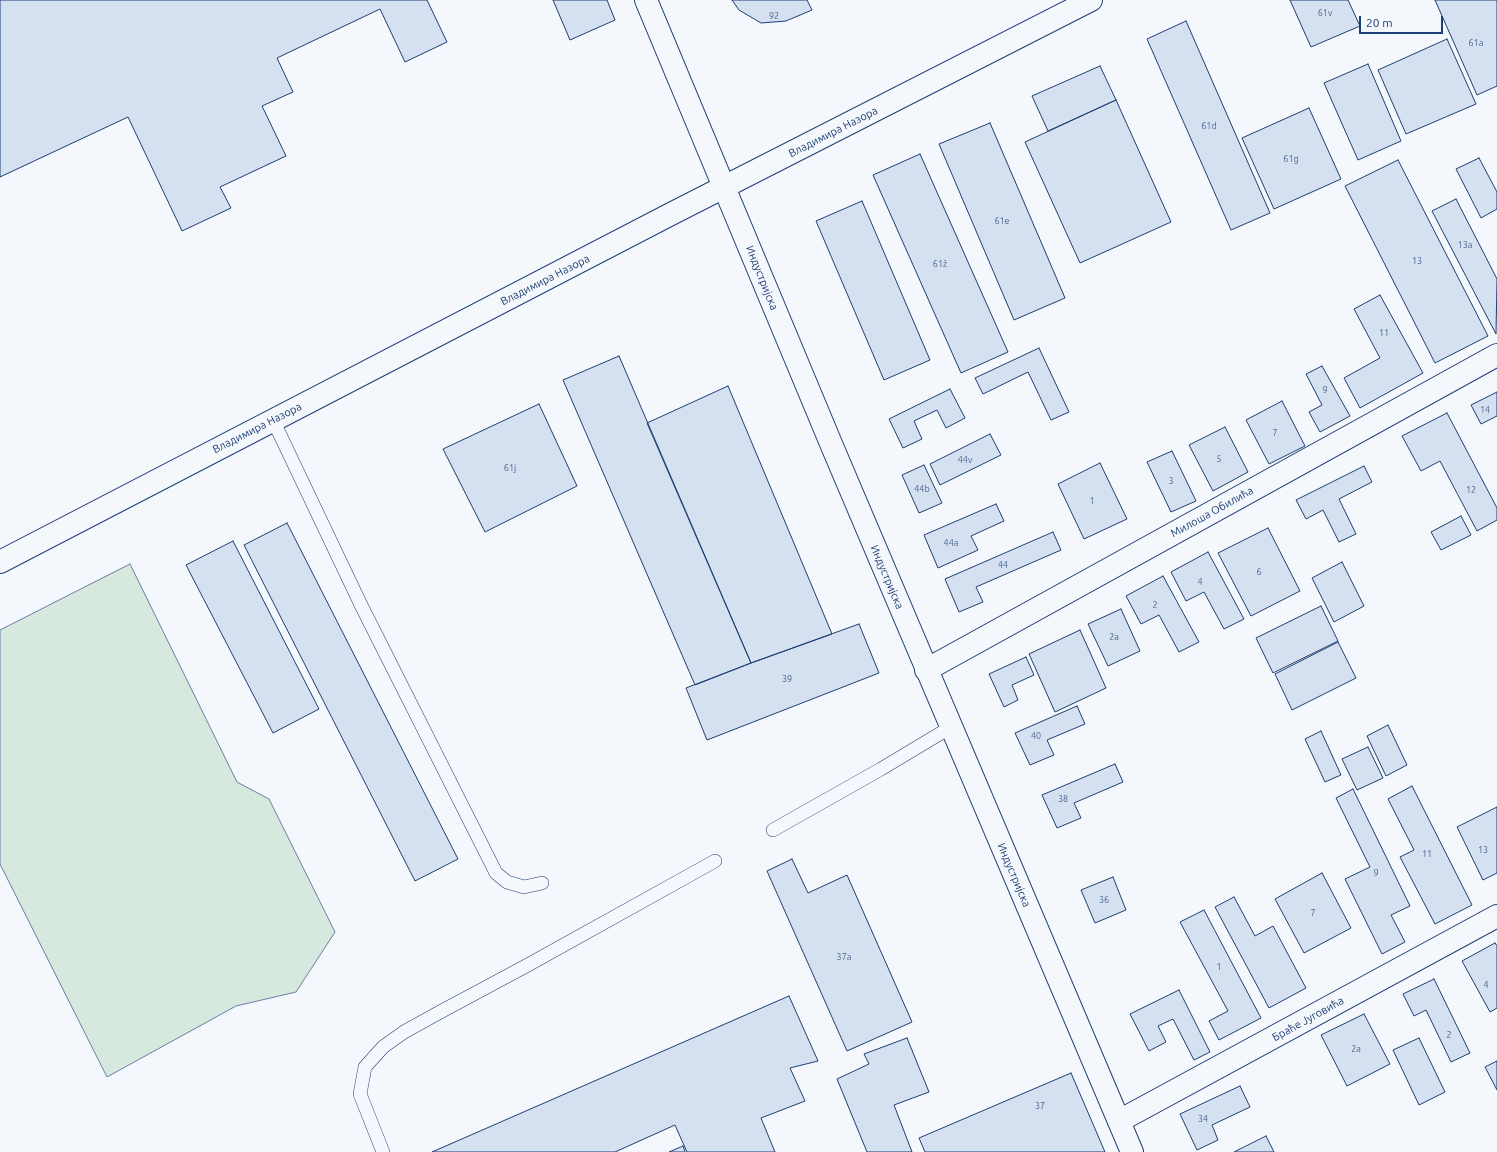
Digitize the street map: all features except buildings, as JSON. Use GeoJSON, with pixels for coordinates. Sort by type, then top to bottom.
{"type":"FeatureCollection","features":[{"type":"Feature","properties":{"kind":"street","name":"Индустријска"},"geometry":{"type":"LineString","coordinates":[[646,0],[926,670],[1132,1152]]}},
{"type":"Feature","properties":{"kind":"street","name":"Владимира Назора"},"geometry":{"type":"LineString","coordinates":[[0,562],[724,187],[1091,0]]}},
{"type":"Feature","properties":{"kind":"street","name":"Милоша Обилића"},"geometry":{"type":"LineString","coordinates":[[926,670],[1497,355]]}},
{"type":"Feature","properties":{"kind":"street","name":"Браће Југовића"},"geometry":{"type":"LineString","coordinates":[[1119,1121],[1497,916]]}},
{"type":"Feature","properties":{"kind":"lane"},"geometry":{"type":"LineString","coordinates":[[273,420],[361,605],[496,873],[507,882],[524,888],[542,883]]}},
{"type":"Feature","properties":{"kind":"lane"},"geometry":{"type":"LineString","coordinates":[[773,830],[882,769],[951,727]]}},
{"type":"Feature","properties":{"kind":"lane"},"geometry":{"type":"LineString","coordinates":[[383,1152],[360,1094],[364,1068],[384,1047],[404,1032],[532,963],[715,861]]}},
{"type":"Feature","properties":{"kind":"shaded area"},"geometry":{"type":"Polygon","coordinates":[[[130,564],[237,782],[269,799],[335,932],[296,992],[236,1006],[107,1077],[0,864],[0,630],[130,564]]]}}]}
